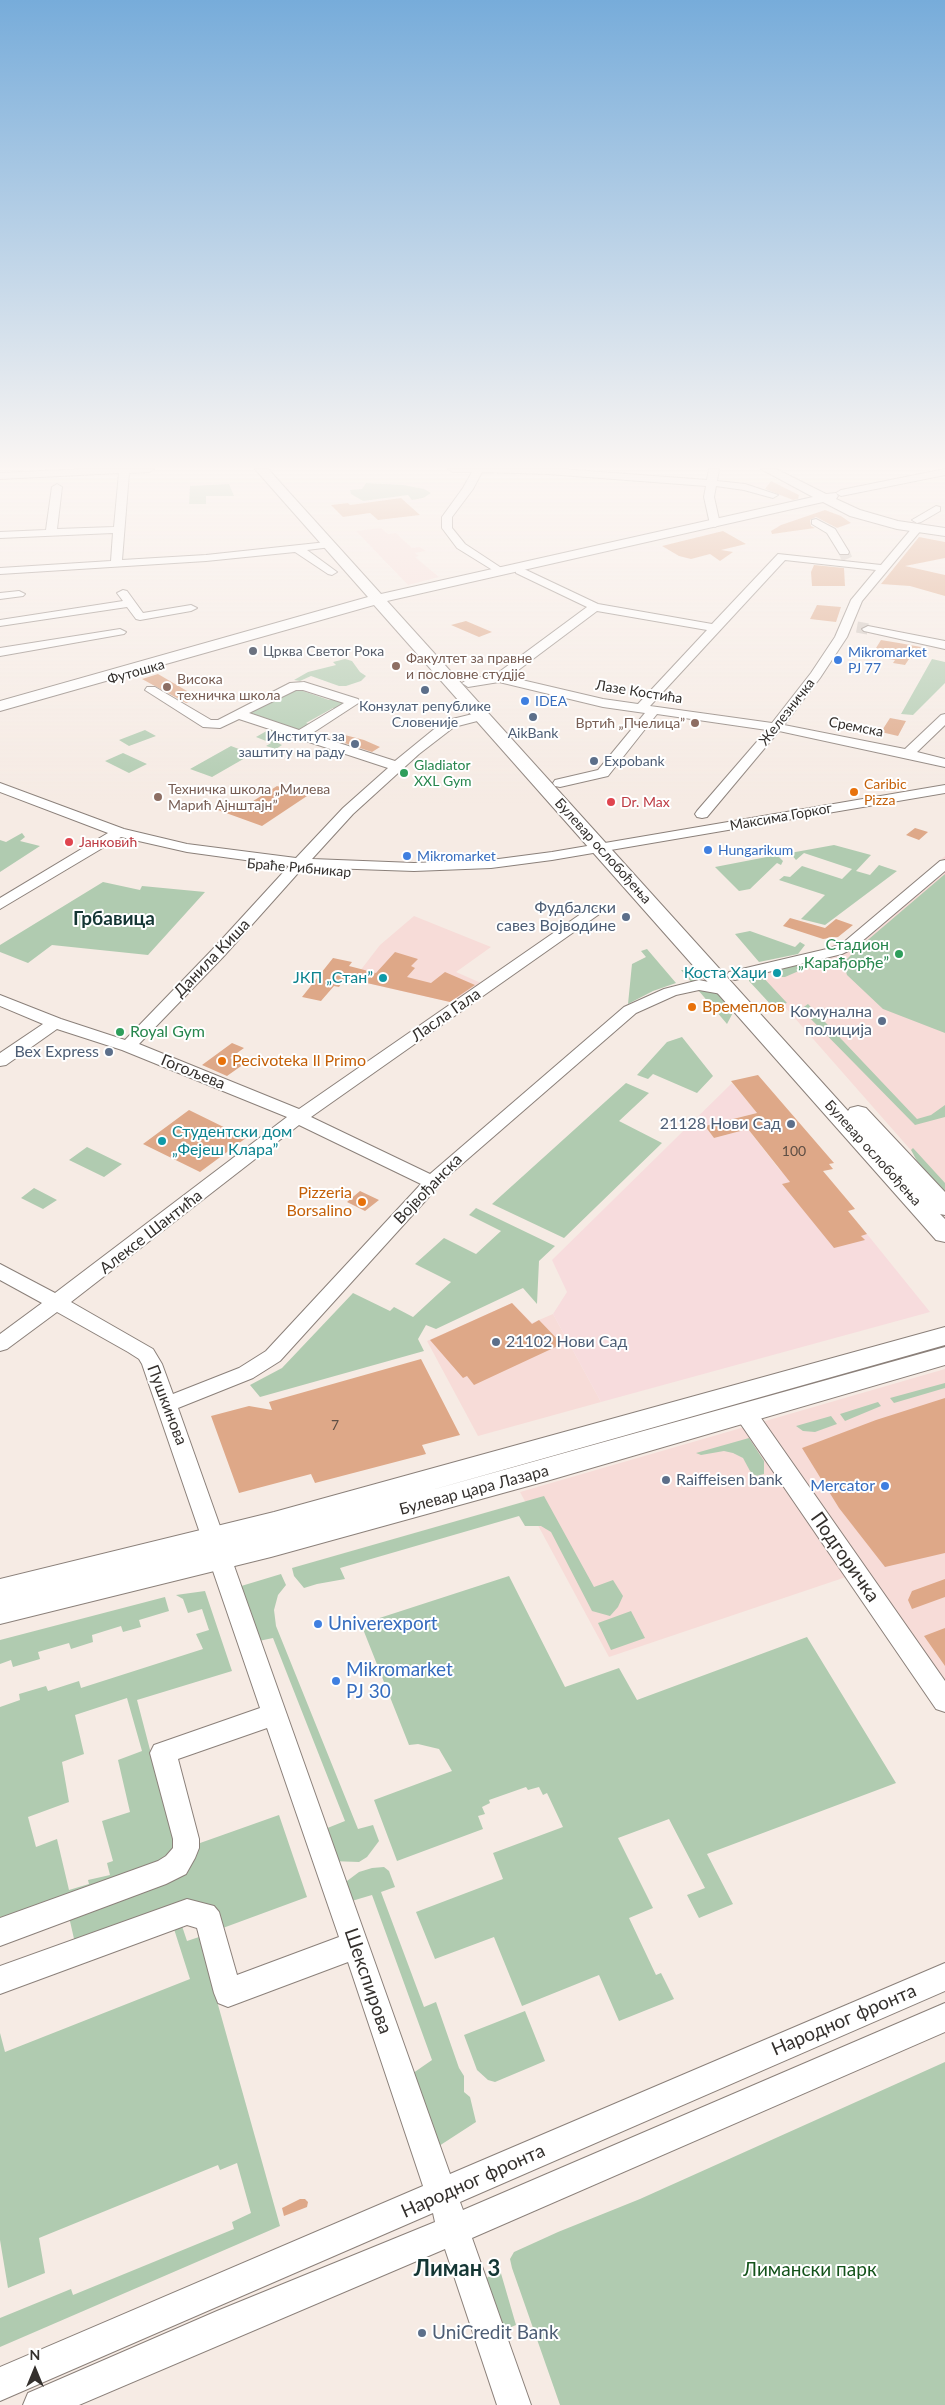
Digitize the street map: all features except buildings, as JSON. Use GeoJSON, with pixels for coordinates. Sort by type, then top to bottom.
{"type":"FeatureCollection","features":[{"type":"Feature","properties":{"kind":"main road","name":"Булевар ослобођења"},"geometry":{"type":"LineString","coordinates":[[366,581],[468,683],[560,784],[704,977],[731,983],[945,1234]]}},
{"type":"Feature","properties":{"kind":"main road","name":"Булевар ослобођења"},"geometry":{"type":"LineString","coordinates":[[370,581],[481,716],[612,852],[731,983],[945,1207]]}},
{"type":"Feature","properties":{"kind":"main road"},"geometry":{"type":"LineString","coordinates":[[386,600],[459,581]]}},
{"type":"Feature","properties":{"kind":"main road"},"geometry":{"type":"LineString","coordinates":[[386,600],[473,581]]}},
{"type":"Feature","properties":{"kind":"main road","name":"Футошка"},"geometry":{"type":"LineString","coordinates":[[0,706],[386,600]]}},
{"type":"Feature","properties":{"kind":"main road","name":"Футошка"},"geometry":{"type":"LineString","coordinates":[[0,711],[386,600]]}},
{"type":"Feature","properties":{"kind":"main road","name":"Булевар цара Лазара"},"geometry":{"type":"LineString","coordinates":[[0,1611],[945,1336]]}},
{"type":"Feature","properties":{"kind":"main road","name":"Булевар цара Лазара"},"geometry":{"type":"LineString","coordinates":[[0,1591],[216,1548],[746,1414],[945,1356]]}},
{"type":"Feature","properties":{"kind":"street"},"geometry":{"type":"LineString","coordinates":[[541,581],[595,607],[714,628]]}},
{"type":"Feature","properties":{"kind":"street"},"geometry":{"type":"LineString","coordinates":[[560,784],[603,773],[648,709],[714,628],[758,581]]}},
{"type":"Feature","properties":{"kind":"street","name":"Железничка"},"geometry":{"type":"LineString","coordinates":[[702,814],[776,727],[841,638],[857,627],[857,600],[872,581]]}},
{"type":"Feature","properties":{"kind":"street"},"geometry":{"type":"LineString","coordinates":[[122,592],[140,617],[191,608]]}},
{"type":"Feature","properties":{"kind":"street"},"geometry":{"type":"LineString","coordinates":[[0,596],[19,594]]}},
{"type":"Feature","properties":{"kind":"street"},"geometry":{"type":"LineString","coordinates":[[0,623],[130,603]]}},
{"type":"Feature","properties":{"kind":"street"},"geometry":{"type":"LineString","coordinates":[[468,683],[499,678],[595,607]]}},
{"type":"Feature","properties":{"kind":"street"},"geometry":{"type":"LineString","coordinates":[[857,627],[945,645]]}},
{"type":"Feature","properties":{"kind":"street"},"geometry":{"type":"LineString","coordinates":[[0,652],[120,632]]}},
{"type":"Feature","properties":{"kind":"street","name":"Лазе Костића"},"geometry":{"type":"LineString","coordinates":[[499,678],[576,697],[776,727]]}},
{"type":"Feature","properties":{"kind":"street"},"geometry":{"type":"LineString","coordinates":[[152,690],[208,724],[220,724],[294,686],[304,686],[354,702],[301,734]]}},
{"type":"Feature","properties":{"kind":"street"},"geometry":{"type":"LineString","coordinates":[[238,714],[396,766]]}},
{"type":"Feature","properties":{"kind":"street","name":"Данила Киша"},"geometry":{"type":"LineString","coordinates":[[128,1046],[218,953],[348,811],[396,766],[449,724],[481,716]]}},
{"type":"Feature","properties":{"kind":"street"},"geometry":{"type":"LineString","coordinates":[[908,754],[945,718]]}},
{"type":"Feature","properties":{"kind":"street","name":"Сремска"},"geometry":{"type":"LineString","coordinates":[[776,727],[908,754],[945,765]]}},
{"type":"Feature","properties":{"kind":"street","name":"Браће Рибникар"},"geometry":{"type":"LineString","coordinates":[[0,787],[115,835]]}},
{"type":"Feature","properties":{"kind":"street","name":"Максима Горког"},"geometry":{"type":"LineString","coordinates":[[612,852],[945,790]]}},
{"type":"Feature","properties":{"kind":"street","name":"Браће Рибникар"},"geometry":{"type":"LineString","coordinates":[[0,796],[60,821],[188,855],[370,873],[462,872],[520,868],[612,852]]}},
{"type":"Feature","properties":{"kind":"street","name":"Максима Горког"},"geometry":{"type":"LineString","coordinates":[[612,852],[945,798]]}},
{"type":"Feature","properties":{"kind":"street"},"geometry":{"type":"LineString","coordinates":[[0,904],[115,835]]}},
{"type":"Feature","properties":{"kind":"street"},"geometry":{"type":"LineString","coordinates":[[731,983],[836,951],[849,945],[945,864]]}},
{"type":"Feature","properties":{"kind":"street","name":"Ласла Гала"},"geometry":{"type":"LineString","coordinates":[[299,1117],[592,912]]}},
{"type":"Feature","properties":{"kind":"street","name":"Војвођанска"},"geometry":{"type":"LineString","coordinates":[[168,1404],[246,1373],[273,1356],[432,1182],[630,1010],[704,977]]}},
{"type":"Feature","properties":{"kind":"street","name":"Гогољева"},"geometry":{"type":"LineString","coordinates":[[0,1000],[55,1023],[128,1046],[289,1110],[308,1123],[432,1182]]}},
{"type":"Feature","properties":{"kind":"street"},"geometry":{"type":"LineString","coordinates":[[0,1061],[55,1023]]}},
{"type":"Feature","properties":{"kind":"street","name":"Алексе Шантића"},"geometry":{"type":"LineString","coordinates":[[0,1344],[58,1303],[299,1117]]}},
{"type":"Feature","properties":{"kind":"street","name":"Пушкинова"},"geometry":{"type":"LineString","coordinates":[[0,1271],[146,1354],[168,1404],[216,1548]]}},
{"type":"Feature","properties":{"kind":"street","name":"Подгоричка"},"geometry":{"type":"LineString","coordinates":[[746,1414],[945,1701]]}},
{"type":"Feature","properties":{"kind":"street","name":"Шекспирова"},"geometry":{"type":"LineString","coordinates":[[216,1548],[356,1944],[514,2405]]}},
{"type":"Feature","properties":{"kind":"street"},"geometry":{"type":"LineString","coordinates":[[0,1932],[166,1871],[182,1858],[186,1848],[186,1839],[163,1753],[275,1714]]}},
{"type":"Feature","properties":{"kind":"street"},"geometry":{"type":"LineString","coordinates":[[0,1980],[174,1915],[187,1912],[204,1914],[209,1920],[228,1993],[356,1944]]}},
{"type":"Feature","properties":{"kind":"street","name":"Народног фронта"},"geometry":{"type":"LineString","coordinates":[[0,2384],[945,1977]]}},
{"type":"Feature","properties":{"kind":"street","name":"Народног фронта"},"geometry":{"type":"LineString","coordinates":[[40,2405],[229,2322],[454,2230],[945,2018]]}},
{"type":"Feature","properties":{"kind":"shaded area"},"geometry":{"type":"Polygon","coordinates":[[[404,581],[423,581],[408,585],[404,581]]]}},
{"type":"Feature","properties":{"kind":"shaded area"},"geometry":{"type":"Polygon","coordinates":[[[945,856],[945,1189],[749,966],[819,951],[849,938],[945,856]]]}},
{"type":"Feature","properties":{"kind":"shaded area"},"geometry":{"type":"Polygon","coordinates":[[[414,916],[491,947],[456,972],[481,983],[454,1003],[353,980],[380,945],[414,916]]]}},
{"type":"Feature","properties":{"kind":"shaded area"},"geometry":{"type":"Polygon","coordinates":[[[732,1083],[757,1113],[705,1126],[714,1138],[748,1129],[779,1169],[864,1239],[861,1236],[867,1234],[930,1312],[601,1402],[553,1314],[567,1292],[552,1260],[732,1083]]]}},
{"type":"Feature","properties":{"kind":"shaded area"},"geometry":{"type":"Polygon","coordinates":[[[512,1303],[532,1323],[553,1314],[601,1402],[478,1436],[427,1341],[512,1303]]]}},
{"type":"Feature","properties":{"kind":"shaded area"},"geometry":{"type":"Polygon","coordinates":[[[945,1369],[945,1707],[852,1575],[609,1657],[520,1492],[945,1369]]]}},
{"type":"Feature","properties":{"kind":"green space"},"geometry":{"type":"Polygon","coordinates":[[[345,659],[352,661],[360,672],[366,676],[361,681],[346,686],[339,686],[311,676],[300,681],[294,680],[308,672],[336,665],[333,662],[345,659]]]}},
{"type":"Feature","properties":{"kind":"green space"},"geometry":{"type":"Polygon","coordinates":[[[932,659],[945,662],[945,683],[913,715],[901,714],[932,659]]]}},
{"type":"Feature","properties":{"kind":"green space"},"geometry":{"type":"Polygon","coordinates":[[[290,689],[300,690],[329,700],[333,698],[345,704],[338,710],[333,708],[306,723],[312,725],[300,731],[247,715],[246,712],[290,689]]]}},
{"type":"Feature","properties":{"kind":"green space"},"geometry":{"type":"Polygon","coordinates":[[[270,729],[285,735],[274,741],[282,745],[276,749],[266,746],[271,743],[256,737],[270,729]]]}},
{"type":"Feature","properties":{"kind":"green space"},"geometry":{"type":"Polygon","coordinates":[[[145,730],[156,736],[129,746],[119,740],[145,730]]]}},
{"type":"Feature","properties":{"kind":"green space"},"geometry":{"type":"Polygon","coordinates":[[[231,746],[252,754],[212,777],[190,769],[231,746]]]}},
{"type":"Feature","properties":{"kind":"green space"},"geometry":{"type":"Polygon","coordinates":[[[123,753],[147,764],[129,773],[105,761],[123,753]]]}},
{"type":"Feature","properties":{"kind":"green space"},"geometry":{"type":"Polygon","coordinates":[[[22,833],[25,837],[20,841],[40,846],[0,872],[0,840],[6,842],[22,833]]]}},
{"type":"Feature","properties":{"kind":"green space"},"geometry":{"type":"Polygon","coordinates":[[[834,845],[871,855],[856,871],[870,875],[879,865],[897,871],[825,925],[801,919],[825,895],[779,880],[784,876],[790,877],[802,866],[842,879],[852,869],[804,853],[796,860],[790,853],[834,845]]]}},
{"type":"Feature","properties":{"kind":"green space"},"geometry":{"type":"Polygon","coordinates":[[[777,855],[783,861],[781,865],[777,863],[750,889],[739,891],[715,867],[777,855]]]}},
{"type":"Feature","properties":{"kind":"green space","name":"Стадион „Карађорђе”"},"geometry":{"type":"Polygon","coordinates":[[[945,874],[945,1033],[883,1009],[847,975],[844,965],[846,960],[856,950],[945,874]]]}},
{"type":"Feature","properties":{"kind":"green space"},"geometry":{"type":"Polygon","coordinates":[[[103,882],[140,890],[142,886],[205,892],[148,955],[52,945],[28,963],[0,952],[0,945],[103,882]]]}},
{"type":"Feature","properties":{"kind":"green space"},"geometry":{"type":"Polygon","coordinates":[[[750,931],[795,947],[800,942],[805,945],[798,954],[759,962],[735,934],[750,931]]]}},
{"type":"Feature","properties":{"kind":"green space"},"geometry":{"type":"Polygon","coordinates":[[[647,949],[676,983],[653,991],[628,1004],[632,964],[646,957],[641,951],[647,949]]]}},
{"type":"Feature","properties":{"kind":"green space"},"geometry":{"type":"Polygon","coordinates":[[[810,962],[817,963],[785,977],[777,977],[771,970],[810,962]]]}},
{"type":"Feature","properties":{"kind":"green space"},"geometry":{"type":"Polygon","coordinates":[[[681,970],[687,970],[699,985],[738,1003],[727,1024],[681,970]]]}},
{"type":"Feature","properties":{"kind":"green space"},"geometry":{"type":"Polygon","coordinates":[[[759,973],[787,1003],[773,1007],[749,981],[749,977],[759,973]]]}},
{"type":"Feature","properties":{"kind":"green space"},"geometry":{"type":"Polygon","coordinates":[[[808,1004],[917,1119],[931,1115],[945,1105],[945,1117],[915,1125],[801,1009],[808,1004]]]}},
{"type":"Feature","properties":{"kind":"green space"},"geometry":{"type":"Polygon","coordinates":[[[682,1037],[713,1076],[697,1093],[653,1074],[648,1079],[637,1075],[667,1042],[682,1037]]]}},
{"type":"Feature","properties":{"kind":"green space"},"geometry":{"type":"Polygon","coordinates":[[[626,1083],[649,1093],[619,1121],[662,1143],[564,1238],[492,1204],[626,1083]]]}},
{"type":"Feature","properties":{"kind":"green space"},"geometry":{"type":"Polygon","coordinates":[[[87,1147],[122,1164],[104,1177],[69,1160],[87,1147]]]}},
{"type":"Feature","properties":{"kind":"green space"},"geometry":{"type":"Polygon","coordinates":[[[913,1148],[945,1183],[945,1194],[917,1161],[911,1150],[913,1148]]]}},
{"type":"Feature","properties":{"kind":"green space"},"geometry":{"type":"Polygon","coordinates":[[[34,1188],[57,1200],[43,1209],[21,1198],[34,1188]]]}},
{"type":"Feature","properties":{"kind":"green space"},"geometry":{"type":"Polygon","coordinates":[[[476,1208],[555,1246],[539,1261],[537,1304],[523,1288],[436,1329],[426,1325],[418,1339],[424,1351],[260,1397],[250,1385],[282,1368],[353,1293],[390,1311],[394,1307],[413,1317],[451,1282],[415,1264],[444,1238],[476,1254],[501,1231],[469,1215],[476,1208]]]}},
{"type":"Feature","properties":{"kind":"green space"},"geometry":{"type":"Polygon","coordinates":[[[945,1383],[945,1388],[894,1403],[890,1398],[945,1383]]]}},
{"type":"Feature","properties":{"kind":"green space"},"geometry":{"type":"Polygon","coordinates":[[[878,1402],[881,1406],[845,1421],[840,1414],[878,1402]]]}},
{"type":"Feature","properties":{"kind":"green space"},"geometry":{"type":"Polygon","coordinates":[[[831,1416],[837,1424],[815,1432],[803,1431],[796,1426],[831,1416]]]}},
{"type":"Feature","properties":{"kind":"green space"},"geometry":{"type":"Polygon","coordinates":[[[749,1438],[764,1461],[764,1474],[756,1476],[750,1471],[743,1458],[733,1453],[724,1451],[701,1455],[696,1453],[749,1438]]]}},
{"type":"Feature","properties":{"kind":"green space"},"geometry":{"type":"Polygon","coordinates":[[[544,1496],[594,1587],[613,1580],[623,1596],[618,1607],[610,1616],[592,1611],[551,1532],[541,1526],[525,1526],[519,1516],[340,1568],[345,1579],[304,1588],[294,1576],[292,1568],[544,1496]]]}},
{"type":"Feature","properties":{"kind":"green space"},"geometry":{"type":"Polygon","coordinates":[[[281,1574],[286,1585],[278,1595],[274,1610],[276,1626],[358,1829],[373,1825],[379,1841],[367,1857],[359,1862],[331,1861],[320,1831],[345,1821],[273,1638],[254,1642],[238,1587],[281,1574]]]}},
{"type":"Feature","properties":{"kind":"green space"},"geometry":{"type":"Polygon","coordinates":[[[509,1576],[565,1687],[619,1668],[637,1700],[807,1637],[896,1783],[707,1854],[733,1904],[699,1918],[687,1895],[705,1888],[669,1819],[618,1838],[653,1908],[629,1918],[656,1975],[661,1973],[674,1999],[619,2021],[599,1975],[522,2006],[494,1937],[435,1959],[416,1912],[503,1879],[493,1853],[563,1827],[547,1793],[543,1795],[539,1787],[528,1790],[526,1787],[489,1800],[490,1803],[482,1807],[485,1814],[478,1816],[483,1829],[397,1861],[374,1800],[452,1771],[439,1749],[418,1744],[409,1745],[361,1624],[509,1576]]]}},
{"type":"Feature","properties":{"kind":"green space"},"geometry":{"type":"Polygon","coordinates":[[[205,1591],[232,1671],[137,1700],[172,1834],[174,1847],[169,1858],[0,1923],[0,1707],[20,1700],[19,1694],[46,1686],[48,1691],[79,1681],[81,1688],[203,1649],[196,1634],[209,1630],[202,1609],[188,1613],[183,1599],[176,1595],[205,1591]],[[127,1698],[75,1715],[84,1754],[62,1762],[69,1802],[28,1817],[36,1847],[57,1839],[69,1890],[89,1884],[88,1880],[110,1875],[107,1863],[113,1861],[102,1821],[130,1812],[118,1760],[142,1751],[127,1698]]]}},
{"type":"Feature","properties":{"kind":"green space"},"geometry":{"type":"Polygon","coordinates":[[[165,1597],[169,1611],[139,1620],[141,1627],[123,1632],[121,1626],[92,1635],[93,1642],[71,1649],[69,1643],[38,1652],[40,1659],[13,1667],[11,1660],[0,1664],[0,1640],[165,1597]]]}},
{"type":"Feature","properties":{"kind":"green space"},"geometry":{"type":"Polygon","coordinates":[[[631,1611],[645,1638],[611,1650],[598,1623],[631,1611]]]}},
{"type":"Feature","properties":{"kind":"green space"},"geometry":{"type":"Polygon","coordinates":[[[279,1815],[307,1897],[212,1932],[203,1915],[77,1952],[67,1908],[186,1848],[279,1815]]]}},
{"type":"Feature","properties":{"kind":"green space"},"geometry":{"type":"Polygon","coordinates":[[[384,1867],[389,1871],[395,1887],[381,1892],[424,2007],[436,2002],[459,2068],[464,2076],[464,2092],[470,2097],[476,2122],[439,2146],[406,2078],[432,2060],[372,1895],[345,1903],[339,1887],[359,1872],[384,1867]]]}},
{"type":"Feature","properties":{"kind":"green space"},"geometry":{"type":"Polygon","coordinates":[[[182,1926],[187,1941],[199,1937],[280,2226],[0,2347],[0,2318],[71,2289],[73,2295],[234,2229],[232,2222],[251,2213],[237,2163],[220,2170],[218,2165],[39,2238],[45,2273],[8,2288],[0,2240],[0,2033],[5,2052],[190,1979],[174,1929],[182,1926]]]}},
{"type":"Feature","properties":{"kind":"green space"},"geometry":{"type":"Polygon","coordinates":[[[525,2011],[545,2061],[495,2082],[488,2080],[477,2070],[464,2035],[525,2011]]]}},
{"type":"Feature","properties":{"kind":"green space","name":"Лимански парк"},"geometry":{"type":"Polygon","coordinates":[[[945,2062],[945,2405],[560,2405],[512,2268],[510,2259],[514,2252],[640,2199],[945,2062]]]}},
{"type":"Feature","properties":{"kind":"green space"},"geometry":{"type":"Polygon","coordinates":[[[500,2270],[516,2325],[490,2336],[473,2286],[500,2270]]]}},
{"type":"Feature","properties":{"kind":"tunnel"},"geometry":{"type":"LineString","coordinates":[[857,627],[868,629]]}},
{"type":"Feature","properties":{"kind":"place","name":"Црква Светог Рока"},"geometry":{"type":"Point","coordinates":[253,651]}},
{"type":"Feature","properties":{"kind":"place","name":"Mikromarket PJ 77"},"geometry":{"type":"Point","coordinates":[838,660]}},
{"type":"Feature","properties":{"kind":"place","name":"Факултет за правне и пословне студјје"},"geometry":{"type":"Point","coordinates":[396,666]}},
{"type":"Feature","properties":{"kind":"place","name":"Висока техничка школа"},"geometry":{"type":"Point","coordinates":[167,687]}},
{"type":"Feature","properties":{"kind":"place","name":"Конзулат републике Словеније"},"geometry":{"type":"Point","coordinates":[425,690]}},
{"type":"Feature","properties":{"kind":"place","name":"IDEA"},"geometry":{"type":"Point","coordinates":[525,701]}},
{"type":"Feature","properties":{"kind":"place","name":"AikBank"},"geometry":{"type":"Point","coordinates":[533,717]}},
{"type":"Feature","properties":{"kind":"place","name":"Вртић „Пчелица”"},"geometry":{"type":"Point","coordinates":[695,723]}},
{"type":"Feature","properties":{"kind":"place","name":"Институт за заштиту на раду"},"geometry":{"type":"Point","coordinates":[355,744]}},
{"type":"Feature","properties":{"kind":"place","name":"Expobank"},"geometry":{"type":"Point","coordinates":[594,761]}},
{"type":"Feature","properties":{"kind":"place","name":"Gladiator XXL Gym"},"geometry":{"type":"Point","coordinates":[404,773]}},
{"type":"Feature","properties":{"kind":"place","name":"Caribic Pizza"},"geometry":{"type":"Point","coordinates":[854,792]}},
{"type":"Feature","properties":{"kind":"place","name":"Техничка школа „Милева Марић Ајнштајн”"},"geometry":{"type":"Point","coordinates":[158,797]}},
{"type":"Feature","properties":{"kind":"place","name":"Dr. Max"},"geometry":{"type":"Point","coordinates":[611,802]}},
{"type":"Feature","properties":{"kind":"place","name":"Јанковић"},"geometry":{"type":"Point","coordinates":[69,842]}},
{"type":"Feature","properties":{"kind":"place","name":"Hungarikum"},"geometry":{"type":"Point","coordinates":[708,850]}},
{"type":"Feature","properties":{"kind":"place","name":"Mikromarket"},"geometry":{"type":"Point","coordinates":[407,856]}},
{"type":"Feature","properties":{"kind":"place","name":"Фудбалски савез Војводине"},"geometry":{"type":"Point","coordinates":[626,917]}},
{"type":"Feature","properties":{"kind":"place","name":"Стадион „Карађорђе”"},"geometry":{"type":"Point","coordinates":[899,954]}},
{"type":"Feature","properties":{"kind":"place","name":"Коста Хаџи"},"geometry":{"type":"Point","coordinates":[777,973]}},
{"type":"Feature","properties":{"kind":"place","name":"ЈКП „Стан”"},"geometry":{"type":"Point","coordinates":[383,978]}},
{"type":"Feature","properties":{"kind":"place","name":"Времеплов"},"geometry":{"type":"Point","coordinates":[692,1007]}},
{"type":"Feature","properties":{"kind":"place","name":"Комунална полиција"},"geometry":{"type":"Point","coordinates":[882,1021]}},
{"type":"Feature","properties":{"kind":"place","name":"Royal Gym"},"geometry":{"type":"Point","coordinates":[120,1032]}},
{"type":"Feature","properties":{"kind":"place","name":"Bex Express"},"geometry":{"type":"Point","coordinates":[109,1052]}},
{"type":"Feature","properties":{"kind":"place","name":"Pecivoteka Il Primo"},"geometry":{"type":"Point","coordinates":[222,1061]}},
{"type":"Feature","properties":{"kind":"place","name":"21128 Нови Сад"},"geometry":{"type":"Point","coordinates":[791,1124]}},
{"type":"Feature","properties":{"kind":"place","name":"Студентски дом „Фејеш Клара”"},"geometry":{"type":"Point","coordinates":[162,1141]}},
{"type":"Feature","properties":{"kind":"place","name":"Pizzeria Borsalino"},"geometry":{"type":"Point","coordinates":[362,1202]}},
{"type":"Feature","properties":{"kind":"place","name":"21102 Нови Сад"},"geometry":{"type":"Point","coordinates":[496,1342]}},
{"type":"Feature","properties":{"kind":"place","name":"Raiffeisen bank"},"geometry":{"type":"Point","coordinates":[666,1480]}},
{"type":"Feature","properties":{"kind":"place","name":"Mercator"},"geometry":{"type":"Point","coordinates":[885,1486]}},
{"type":"Feature","properties":{"kind":"place","name":"Univerexport"},"geometry":{"type":"Point","coordinates":[318,1624]}},
{"type":"Feature","properties":{"kind":"place","name":"Mikromarket PJ 30"},"geometry":{"type":"Point","coordinates":[336,1681]}},
{"type":"Feature","properties":{"kind":"place","name":"UniCredit Bank"},"geometry":{"type":"Point","coordinates":[422,2333]}},
{"type":"Feature","properties":{"kind":"district","name":"Грбавица"},"geometry":{"type":"Point","coordinates":[114,919]}},
{"type":"Feature","properties":{"kind":"district","name":"Лиман 3"},"geometry":{"type":"Point","coordinates":[457,2269]}}]}
